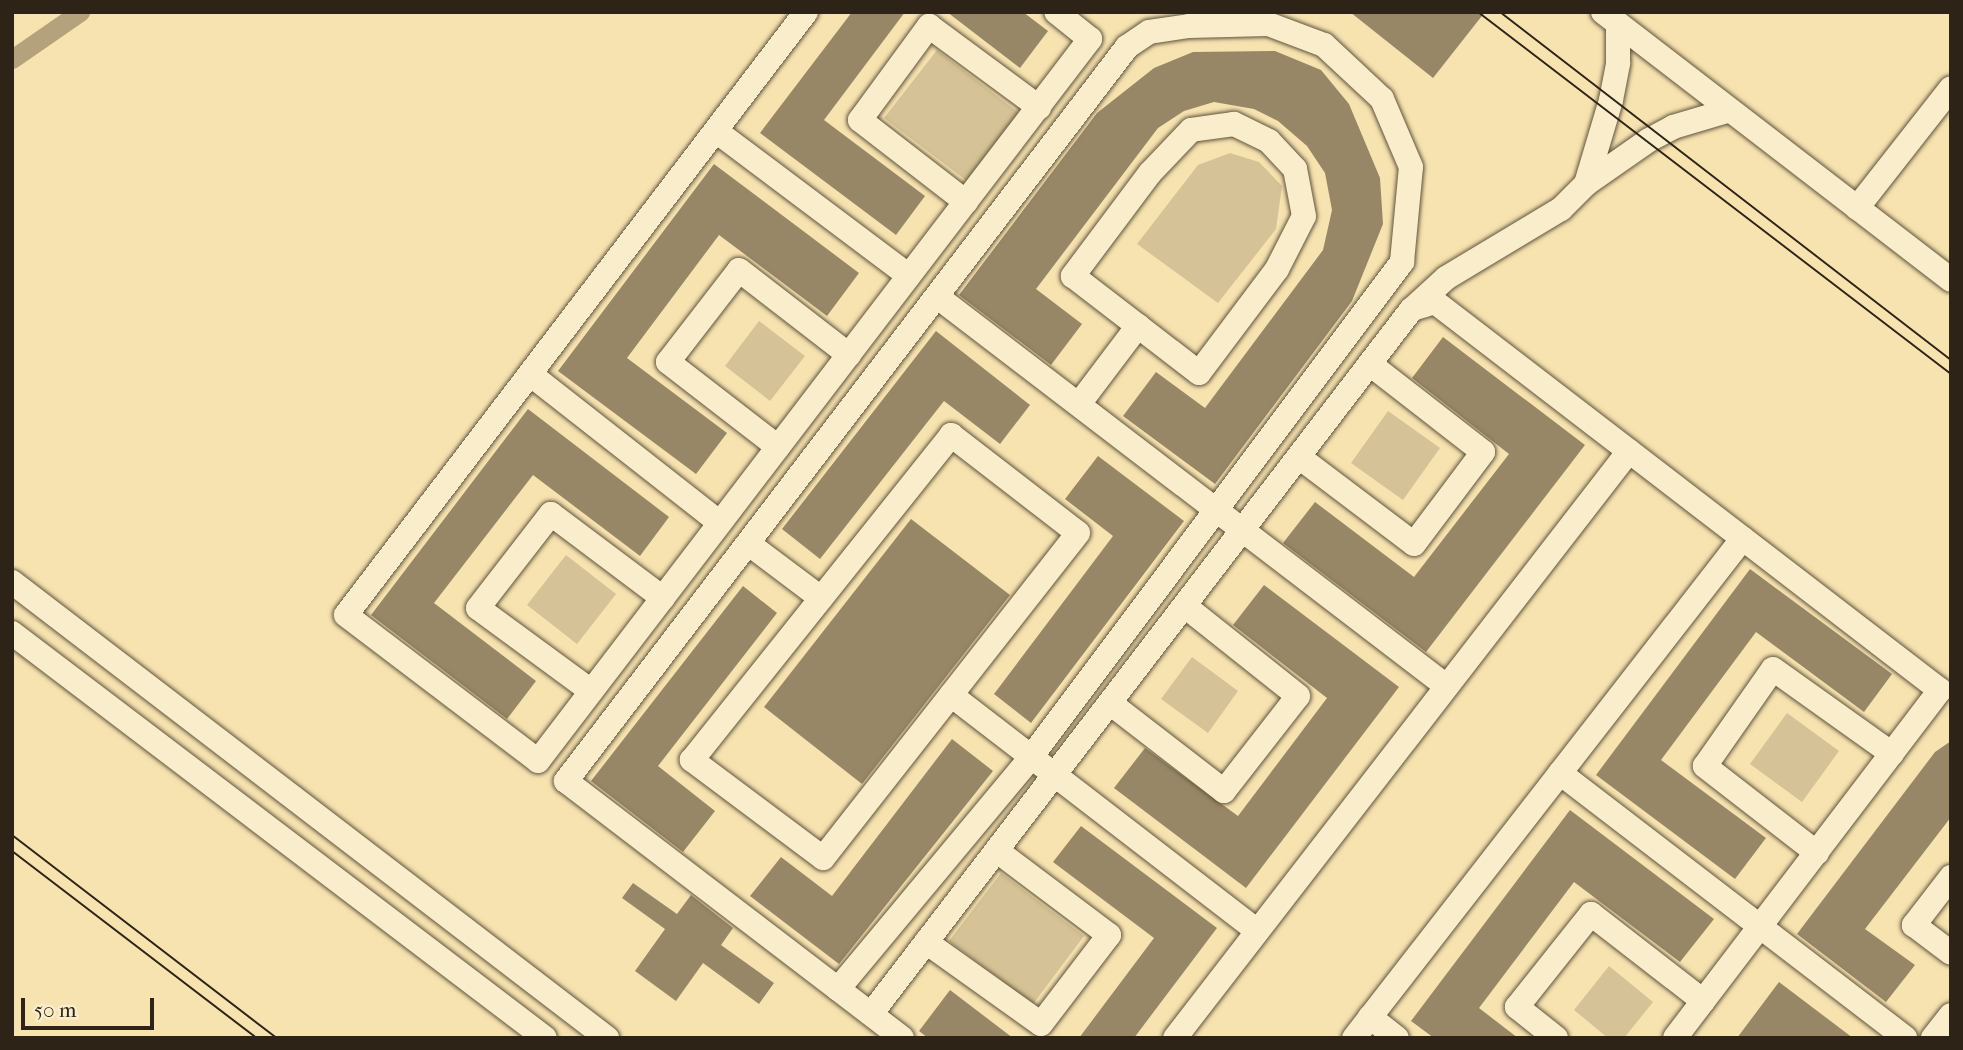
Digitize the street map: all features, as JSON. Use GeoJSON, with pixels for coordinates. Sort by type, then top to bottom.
{"type":"FeatureCollection","features":[{"type":"Feature","properties":{"kind":"street"},"geometry":{"type":"LineString","coordinates":[[806,12],[346,615],[538,761],[1090,39],[1056,12]]}},
{"type":"Feature","properties":{"kind":"street"},"geometry":{"type":"LineString","coordinates":[[1610,18],[1951,280]]}},
{"type":"Feature","properties":{"kind":"street"},"geometry":{"type":"LineString","coordinates":[[1586,184],[1613,88],[1610,18]]}},
{"type":"Feature","properties":{"kind":"street"},"geometry":{"type":"LineString","coordinates":[[838,989],[1031,757],[1214,508],[1402,262],[1411,167],[1382,99],[1324,45],[1268,24],[1189,26],[1149,32],[1127,47],[939,298],[566,781],[902,1038]]}},
{"type":"Feature","properties":{"kind":"street"},"geometry":{"type":"LineString","coordinates":[[966,202],[860,120],[929,26],[1039,107]]}},
{"type":"Feature","properties":{"kind":"street"},"geometry":{"type":"LineString","coordinates":[[1857,208],[1951,88]]}},
{"type":"Feature","properties":{"kind":"street"},"geometry":{"type":"LineString","coordinates":[[871,1014],[1411,310],[1479,255],[1561,209],[1586,184],[1673,127],[1730,110]]}},
{"type":"Feature","properties":{"kind":"street"},"geometry":{"type":"LineString","coordinates":[[1234,124],[1269,141],[1296,169],[1304,216],[1277,269],[1199,373],[1138,326],[1073,276],[1150,173],[1191,130],[1234,124]]}},
{"type":"Feature","properties":{"kind":"street"},"geometry":{"type":"LineString","coordinates":[[716,131],[909,276]]}},
{"type":"Feature","properties":{"kind":"street"},"geometry":{"type":"LineString","coordinates":[[778,447],[668,362],[740,270],[849,355]]}},
{"type":"Feature","properties":{"kind":"street"},"geometry":{"type":"LineString","coordinates":[[939,298],[1445,685]]}},
{"type":"Feature","properties":{"kind":"street"},"geometry":{"type":"LineString","coordinates":[[1411,310],[1434,302],[1940,690],[1675,1038]]}},
{"type":"Feature","properties":{"kind":"street"},"geometry":{"type":"LineString","coordinates":[[1079,404],[1138,326]]}},
{"type":"Feature","properties":{"kind":"street"},"geometry":{"type":"LineString","coordinates":[[1299,457],[1414,544],[1483,452],[1370,364]]}},
{"type":"Feature","properties":{"kind":"street"},"geometry":{"type":"LineString","coordinates":[[530,374],[720,523]]}},
{"type":"Feature","properties":{"kind":"street"},"geometry":{"type":"LineString","coordinates":[[951,435],[1078,533],[824,858],[692,760],[821,598],[951,435]]}},
{"type":"Feature","properties":{"kind":"street"},"geometry":{"type":"LineString","coordinates":[[1175,1038],[1445,685],[1629,451]]}},
{"type":"Feature","properties":{"kind":"street"},"geometry":{"type":"LineString","coordinates":[[591,691],[478,608],[551,514],[663,598]]}},
{"type":"Feature","properties":{"kind":"street"},"geometry":{"type":"LineString","coordinates":[[1354,1038],[1743,538]]}},
{"type":"Feature","properties":{"kind":"street"},"geometry":{"type":"LineString","coordinates":[[749,544],[821,598]]}},
{"type":"Feature","properties":{"kind":"street"},"geometry":{"type":"LineString","coordinates":[[12,582],[607,1038]]}},
{"type":"Feature","properties":{"kind":"street"},"geometry":{"type":"LineString","coordinates":[[1110,703],[1224,791],[1298,696],[1185,606]]}},
{"type":"Feature","properties":{"kind":"street"},"geometry":{"type":"LineString","coordinates":[[12,633],[545,1038]]}},
{"type":"Feature","properties":{"kind":"street"},"geometry":{"type":"LineString","coordinates":[[1817,853],[1705,766],[1773,669],[1892,754]]}},
{"type":"Feature","properties":{"kind":"street"},"geometry":{"type":"LineString","coordinates":[[951,695],[1256,930]]}},
{"type":"Feature","properties":{"kind":"street"},"geometry":{"type":"LineString","coordinates":[[1560,773],[1905,1038]]}},
{"type":"Feature","properties":{"kind":"street"},"geometry":{"type":"LineString","coordinates":[[926,942],[1041,1024],[1109,935],[997,851]]}},
{"type":"Feature","properties":{"kind":"street"},"geometry":{"type":"LineString","coordinates":[[1951,877],[1914,925],[1951,953]]}},
{"type":"Feature","properties":{"kind":"street"},"geometry":{"type":"LineString","coordinates":[[1556,1038],[1517,1007],[1591,914],[1703,1001]]}},
{"type":"Feature","properties":{"kind":"street"},"geometry":{"type":"LineString","coordinates":[[1933,1038],[1951,1015]]}},
{"type":"Feature","properties":{"kind":"street"},"geometry":{"type":"LineString","coordinates":[[1370,1017],[1397,1038]]}},
{"type":"Feature","properties":{"kind":"shaded area"},"geometry":{"type":"Polygon","coordinates":[[[937,50],[1019,113],[967,181],[884,118],[937,50]]]}},
{"type":"Feature","properties":{"kind":"shaded area"},"geometry":{"type":"Polygon","coordinates":[[[1230,153],[1259,162],[1282,186],[1276,229],[1218,303],[1137,244],[1198,165],[1230,153]]]}},
{"type":"Feature","properties":{"kind":"shaded area"},"geometry":{"type":"Polygon","coordinates":[[[759,321],[805,356],[770,401],[725,366],[759,321]]]}},
{"type":"Feature","properties":{"kind":"shaded area"},"geometry":{"type":"Polygon","coordinates":[[[1388,411],[1440,448],[1403,500],[1351,463],[1388,411]]]}},
{"type":"Feature","properties":{"kind":"shaded area"},"geometry":{"type":"Polygon","coordinates":[[[566,555],[616,594],[577,644],[527,605],[566,555]]]}},
{"type":"Feature","properties":{"kind":"shaded area"},"geometry":{"type":"Polygon","coordinates":[[[1192,657],[1238,691],[1208,733],[1161,699],[1192,657]]]}},
{"type":"Feature","properties":{"kind":"shaded area"},"geometry":{"type":"Polygon","coordinates":[[[1787,713],[1839,751],[1802,802],[1750,764],[1787,713]]]}},
{"type":"Feature","properties":{"kind":"shaded area"},"geometry":{"type":"Polygon","coordinates":[[[1001,873],[1084,936],[1033,1004],[949,941],[1001,873]]]}},
{"type":"Feature","properties":{"kind":"shaded area"},"geometry":{"type":"Polygon","coordinates":[[[1609,966],[1653,1002],[1624,1038],[1608,1038],[1574,1010],[1609,966]]]}},
{"type":"Feature","properties":{"kind":"building"},"geometry":{"type":"Polygon","coordinates":[[[852,12],[905,12],[824,120],[925,196],[896,235],[760,133],[852,12]]]}},
{"type":"Feature","properties":{"kind":"building"},"geometry":{"type":"Polygon","coordinates":[[[947,12],[1023,12],[1048,31],[1020,68],[947,12]]]}},
{"type":"Feature","properties":{"kind":"building"},"geometry":{"type":"Polygon","coordinates":[[[1350,12],[1485,12],[1433,78],[1350,12]]]}},
{"type":"Feature","properties":{"kind":"building"},"geometry":{"type":"Polygon","coordinates":[[[1275,51],[1321,70],[1349,104],[1380,178],[1383,224],[1352,301],[1215,484],[1123,416],[1156,372],[1205,408],[1323,250],[1332,210],[1325,173],[1307,146],[1278,121],[1254,109],[1214,102],[1184,111],[1158,128],[1036,289],[1082,324],[1051,365],[959,295],[1097,113],[1154,68],[1193,52],[1275,51]]]}},
{"type":"Feature","properties":{"kind":"building"},"geometry":{"type":"Polygon","coordinates":[[[714,164],[859,273],[827,316],[719,235],[627,358],[727,433],[696,474],[558,371],[714,164]]]}},
{"type":"Feature","properties":{"kind":"building"},"geometry":{"type":"Polygon","coordinates":[[[936,331],[1030,405],[1000,444],[944,401],[820,559],[782,529],[936,331]]]}},
{"type":"Feature","properties":{"kind":"building"},"geometry":{"type":"Polygon","coordinates":[[[1443,337],[1585,445],[1426,652],[1283,543],[1315,502],[1414,577],[1509,454],[1412,378],[1443,337]]]}},
{"type":"Feature","properties":{"kind":"building"},"geometry":{"type":"Polygon","coordinates":[[[528,409],[669,517],[640,556],[533,475],[434,603],[536,681],[507,719],[371,615],[528,409]]]}},
{"type":"Feature","properties":{"kind":"building"},"geometry":{"type":"Polygon","coordinates":[[[1098,456],[1184,521],[1031,723],[994,694],[1113,536],[1065,499],[1098,456]]]}},
{"type":"Feature","properties":{"kind":"building"},"geometry":{"type":"Polygon","coordinates":[[[911,519],[1010,595],[862,784],[764,707],[911,519]]]}},
{"type":"Feature","properties":{"kind":"building"},"geometry":{"type":"Polygon","coordinates":[[[1750,569],[1892,674],[1864,712],[1756,632],[1661,760],[1766,838],[1735,879],[1596,775],[1750,569]]]}},
{"type":"Feature","properties":{"kind":"building"},"geometry":{"type":"Polygon","coordinates":[[[1264,585],[1399,687],[1246,888],[1114,788],[1145,748],[1238,816],[1327,698],[1233,625],[1264,585]]]}},
{"type":"Feature","properties":{"kind":"building"},"geometry":{"type":"Polygon","coordinates":[[[743,586],[777,613],[658,766],[715,811],[683,852],[591,781],[743,586]]]}},
{"type":"Feature","properties":{"kind":"building"},"geometry":{"type":"Polygon","coordinates":[[[952,739],[993,771],[839,964],[750,896],[781,857],[832,896],[952,739]]]}},
{"type":"Feature","properties":{"kind":"building"},"geometry":{"type":"Polygon","coordinates":[[[1951,741],[1951,817],[1865,929],[1915,965],[1886,1002],[1797,934],[1935,752],[1951,741]]]}},
{"type":"Feature","properties":{"kind":"building"},"geometry":{"type":"Polygon","coordinates":[[[1570,810],[1714,919],[1680,962],[1574,882],[1479,1008],[1518,1038],[1434,1038],[1411,1021],[1570,810]]]}},
{"type":"Feature","properties":{"kind":"building"},"geometry":{"type":"Polygon","coordinates":[[[1081,826],[1217,928],[1134,1038],[1079,1038],[1154,938],[1053,862],[1081,826]]]}},
{"type":"Feature","properties":{"kind":"building"},"geometry":{"type":"Polygon","coordinates":[[[633,883],[677,914],[691,895],[733,928],[721,945],[774,983],[759,1004],[703,963],[676,1001],[635,971],[665,929],[622,898],[633,883]]]}},
{"type":"Feature","properties":{"kind":"building"},"geometry":{"type":"Polygon","coordinates":[[[1779,982],[1853,1038],[1737,1038],[1779,982]]]}},
{"type":"Feature","properties":{"kind":"building"},"geometry":{"type":"Polygon","coordinates":[[[950,990],[1013,1038],[928,1038],[919,1031],[950,990]]]}},
{"type":"Feature","properties":{"kind":"waterway"},"geometry":{"type":"LineString","coordinates":[[12,59],[80,12]]}},
{"type":"Feature","properties":{"kind":"tram line"},"geometry":{"type":"LineString","coordinates":[[1478,12],[1951,374]]}},
{"type":"Feature","properties":{"kind":"tram line"},"geometry":{"type":"LineString","coordinates":[[1500,12],[1951,360]]}},
{"type":"Feature","properties":{"kind":"tram line"},"geometry":{"type":"LineString","coordinates":[[12,835],[277,1038]]}},
{"type":"Feature","properties":{"kind":"tram line"},"geometry":{"type":"LineString","coordinates":[[12,851],[257,1038]]}}]}
